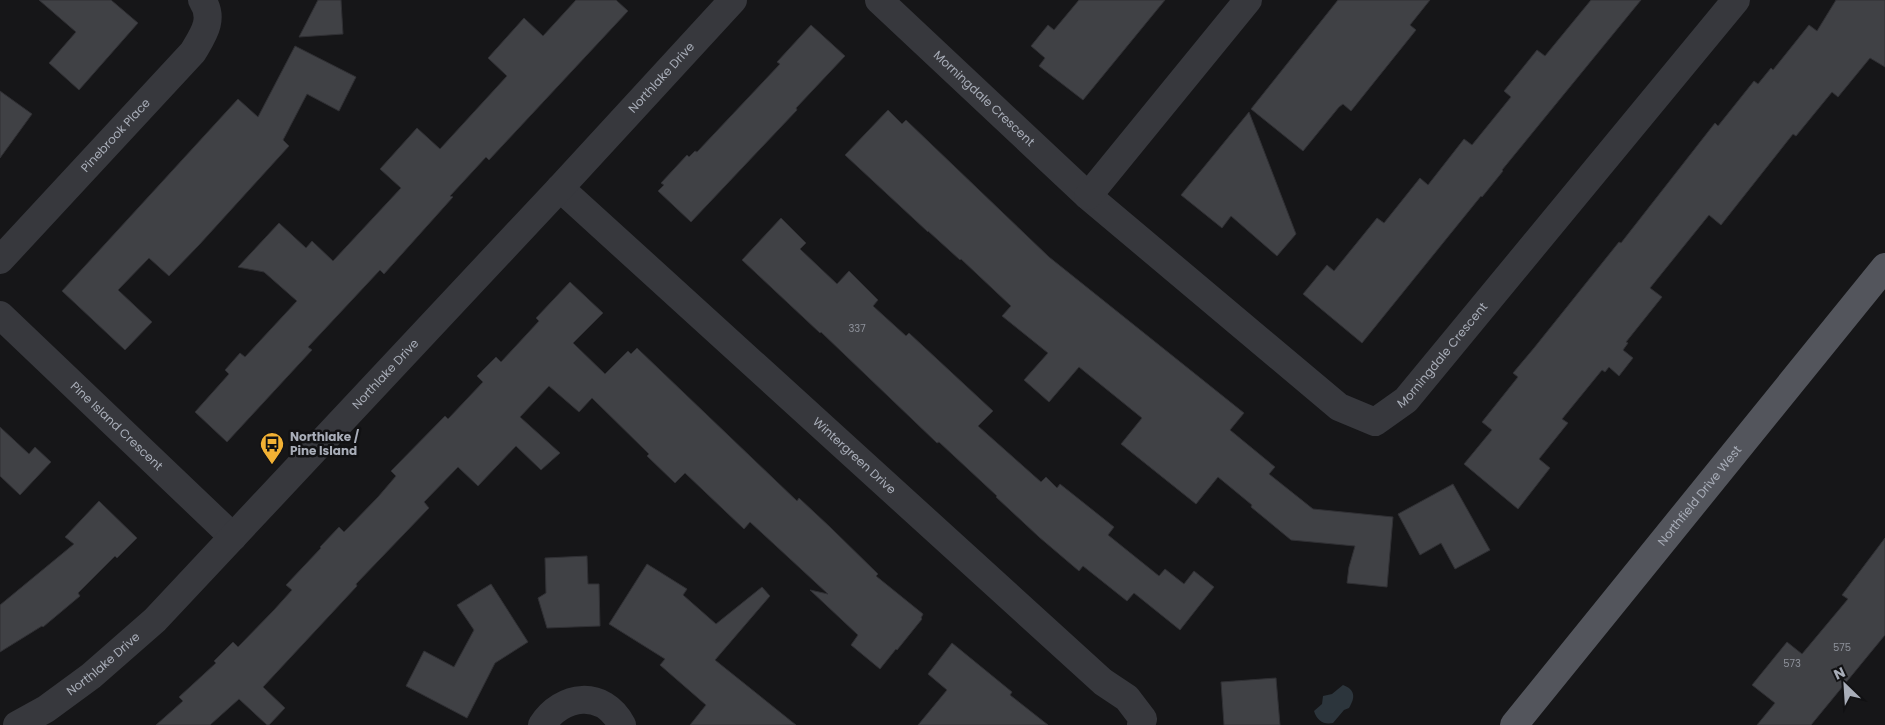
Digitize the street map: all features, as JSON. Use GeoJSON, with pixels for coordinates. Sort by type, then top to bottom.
{"type":"FeatureCollection","features":[{"type":"Feature","properties":{"kind":"main road","name":"Northfield Drive West"},"geometry":{"type":"LineString","coordinates":[[1514,725],[1885,267]]}},
{"type":"Feature","properties":{"kind":"street","name":"Pinebrook Place"},"geometry":{"type":"LineString","coordinates":[[0,260],[193,52],[208,26],[205,5],[202,0]]}},
{"type":"Feature","properties":{"kind":"street","name":"Northlake Drive"},"geometry":{"type":"LineString","coordinates":[[17,725],[46,709],[91,676],[155,620],[560,188],[733,0]]}},
{"type":"Feature","properties":{"kind":"street","name":"Morningdale Crescent"},"geometry":{"type":"LineString","coordinates":[[880,0],[1088,196],[1339,407],[1375,422],[1406,400],[1736,0]]}},
{"type":"Feature","properties":{"kind":"street"},"geometry":{"type":"LineString","coordinates":[[1088,196],[1248,0]]}},
{"type":"Feature","properties":{"kind":"street","name":"Wintergreen Drive"},"geometry":{"type":"LineString","coordinates":[[560,188],[1103,682],[1128,698],[1143,719],[1141,725]]}},
{"type":"Feature","properties":{"kind":"street","name":"Pine Island Crescent"},"geometry":{"type":"LineString","coordinates":[[0,315],[234,537]]}},
{"type":"Feature","properties":{"kind":"street"},"geometry":{"type":"LineString","coordinates":[[542,725],[549,713],[565,703],[578,700],[593,700],[612,710],[622,725]]}},
{"type":"Feature","properties":{"kind":"shaded area"},"geometry":{"type":"Polygon","coordinates":[[[1343,685],[1350,689],[1353,695],[1349,708],[1344,710],[1333,723],[1321,722],[1314,711],[1322,704],[1323,696],[1332,694],[1343,685]]]}},
{"type":"Feature","properties":{"kind":"building"},"geometry":{"type":"Polygon","coordinates":[[[39,0],[111,0],[138,23],[79,90],[49,63],[76,32],[39,0]]]}},
{"type":"Feature","properties":{"kind":"building"},"geometry":{"type":"Polygon","coordinates":[[[318,0],[341,0],[343,34],[299,37],[318,0]]]}},
{"type":"Feature","properties":{"kind":"building"},"geometry":{"type":"Polygon","coordinates":[[[576,0],[616,0],[628,11],[489,160],[486,157],[450,196],[453,197],[384,274],[380,270],[308,347],[312,350],[227,442],[195,412],[229,374],[225,370],[240,353],[245,357],[297,301],[264,272],[238,267],[279,223],[306,248],[312,241],[333,261],[401,188],[380,169],[417,128],[440,149],[507,76],[488,58],[524,18],[543,36],[576,0]]]}},
{"type":"Feature","properties":{"kind":"building"},"geometry":{"type":"Polygon","coordinates":[[[1079,0],[1165,0],[1083,100],[1039,66],[1045,58],[1031,46],[1048,25],[1054,30],[1079,0]]]}},
{"type":"Feature","properties":{"kind":"building"},"geometry":{"type":"Polygon","coordinates":[[[1338,0],[1430,0],[1410,25],[1416,30],[1351,111],[1343,104],[1339,107],[1303,151],[1251,109],[1338,0]]]}},
{"type":"Feature","properties":{"kind":"building"},"geometry":{"type":"Polygon","coordinates":[[[1591,0],[1641,0],[1362,343],[1303,294],[1327,265],[1334,271],[1377,218],[1384,223],[1420,178],[1428,185],[1464,139],[1472,145],[1511,97],[1504,91],[1537,50],[1545,56],[1591,0]]]}},
{"type":"Feature","properties":{"kind":"building"},"geometry":{"type":"Polygon","coordinates":[[[1836,0],[1885,0],[1885,67],[1870,58],[1838,97],[1832,92],[1796,136],[1793,134],[1721,225],[1709,215],[1650,288],[1662,297],[1626,342],[1628,343],[1623,350],[1633,358],[1619,376],[1609,367],[1605,372],[1602,370],[1562,419],[1568,423],[1539,459],[1550,468],[1518,509],[1464,464],[1492,430],[1482,422],[1518,377],[1513,373],[1619,242],[1621,243],[1715,123],[1718,126],[1754,81],[1758,84],[1771,68],[1773,70],[1809,25],[1817,31],[1836,0]]]}},
{"type":"Feature","properties":{"kind":"building"},"geometry":{"type":"Polygon","coordinates":[[[811,25],[845,56],[796,108],[797,110],[691,222],[658,191],[664,185],[661,183],[687,155],[689,157],[695,151],[697,152],[780,64],[777,62],[811,25]]]}},
{"type":"Feature","properties":{"kind":"building"},"geometry":{"type":"Polygon","coordinates":[[[295,46],[356,77],[339,111],[307,94],[283,140],[289,146],[199,245],[169,276],[149,258],[118,290],[152,322],[125,350],[62,291],[238,99],[258,117],[295,46]]]}},
{"type":"Feature","properties":{"kind":"building"},"geometry":{"type":"Polygon","coordinates":[[[0,91],[32,114],[0,158],[0,91]]]}},
{"type":"Feature","properties":{"kind":"building"},"geometry":{"type":"Polygon","coordinates":[[[888,110],[902,124],[906,120],[1049,257],[1244,413],[1230,430],[1275,467],[1269,474],[1313,509],[1393,517],[1387,587],[1347,583],[1355,546],[1291,540],[1218,477],[1196,504],[1121,444],[1142,418],[1079,367],[1049,402],[1024,380],[1048,353],[1002,316],[1011,306],[845,155],[888,110]]]}},
{"type":"Feature","properties":{"kind":"building"},"geometry":{"type":"Polygon","coordinates":[[[1249,112],[1296,234],[1277,256],[1231,216],[1222,228],[1181,195],[1249,112]]]}},
{"type":"Feature","properties":{"kind":"building"},"geometry":{"type":"Polygon","coordinates":[[[781,218],[806,243],[800,249],[837,284],[849,271],[878,300],[873,306],[906,336],[909,333],[993,411],[978,426],[1041,482],[1046,477],[1057,488],[1060,484],[1114,527],[1108,535],[1159,576],[1165,569],[1184,584],[1194,571],[1214,587],[1180,630],[1134,593],[1127,601],[1083,566],[1079,571],[1039,537],[939,442],[937,443],[821,332],[742,260],[781,218]]]}},
{"type":"Feature","properties":{"kind":"building"},"geometry":{"type":"Polygon","coordinates":[[[570,282],[603,313],[573,343],[605,374],[628,351],[631,354],[637,348],[797,501],[799,498],[830,527],[878,574],[876,576],[923,614],[922,619],[880,669],[851,645],[858,635],[810,590],[828,594],[750,522],[744,529],[685,473],[675,483],[647,456],[649,454],[592,398],[579,412],[549,386],[520,417],[560,453],[541,470],[516,446],[478,486],[458,467],[424,502],[429,508],[356,584],[357,586],[263,687],[285,708],[269,725],[239,699],[210,725],[156,725],[183,701],[179,697],[216,663],[214,661],[233,642],[238,647],[274,610],[292,590],[286,585],[320,547],[339,527],[344,532],[378,497],[396,476],[391,471],[445,416],[448,419],[483,382],[477,376],[496,357],[501,362],[539,321],[536,318],[570,282]]]}},
{"type":"Feature","properties":{"kind":"building"},"geometry":{"type":"Polygon","coordinates":[[[0,427],[29,454],[35,447],[51,462],[20,495],[0,476],[0,427]]]}},
{"type":"Feature","properties":{"kind":"building"},"geometry":{"type":"Polygon","coordinates":[[[1453,484],[1490,550],[1455,569],[1441,543],[1420,555],[1398,514],[1453,484]]]}},
{"type":"Feature","properties":{"kind":"building"},"geometry":{"type":"Polygon","coordinates":[[[99,501],[137,538],[117,558],[115,556],[78,593],[80,596],[43,627],[0,652],[0,605],[74,544],[65,537],[99,501]]]}},
{"type":"Feature","properties":{"kind":"building"},"geometry":{"type":"Polygon","coordinates":[[[1885,538],[1885,635],[1811,725],[1757,725],[1775,703],[1752,685],[1787,642],[1802,654],[1848,599],[1842,595],[1885,538]]]}},
{"type":"Feature","properties":{"kind":"building"},"geometry":{"type":"Polygon","coordinates":[[[587,556],[588,584],[599,584],[600,626],[547,628],[538,598],[546,593],[545,558],[587,556]]]}},
{"type":"Feature","properties":{"kind":"building"},"geometry":{"type":"Polygon","coordinates":[[[647,564],[687,589],[683,595],[716,624],[762,587],[770,596],[715,660],[796,725],[690,725],[706,705],[660,665],[665,659],[609,624],[647,564]]]}},
{"type":"Feature","properties":{"kind":"building"},"geometry":{"type":"Polygon","coordinates":[[[491,584],[528,642],[495,663],[467,718],[406,686],[424,651],[454,667],[474,630],[457,605],[491,584]]]}},
{"type":"Feature","properties":{"kind":"building"},"geometry":{"type":"Polygon","coordinates":[[[952,643],[1012,692],[1010,695],[1048,725],[918,725],[947,690],[928,674],[952,643]]]}},
{"type":"Feature","properties":{"kind":"building"},"geometry":{"type":"Polygon","coordinates":[[[1276,678],[1280,725],[1224,725],[1221,682],[1276,678]]]}},
{"type":"Feature","properties":{"kind":"place","name":"Northlake / Pine Island"},"geometry":{"type":"Point","coordinates":[272,465]}}]}
